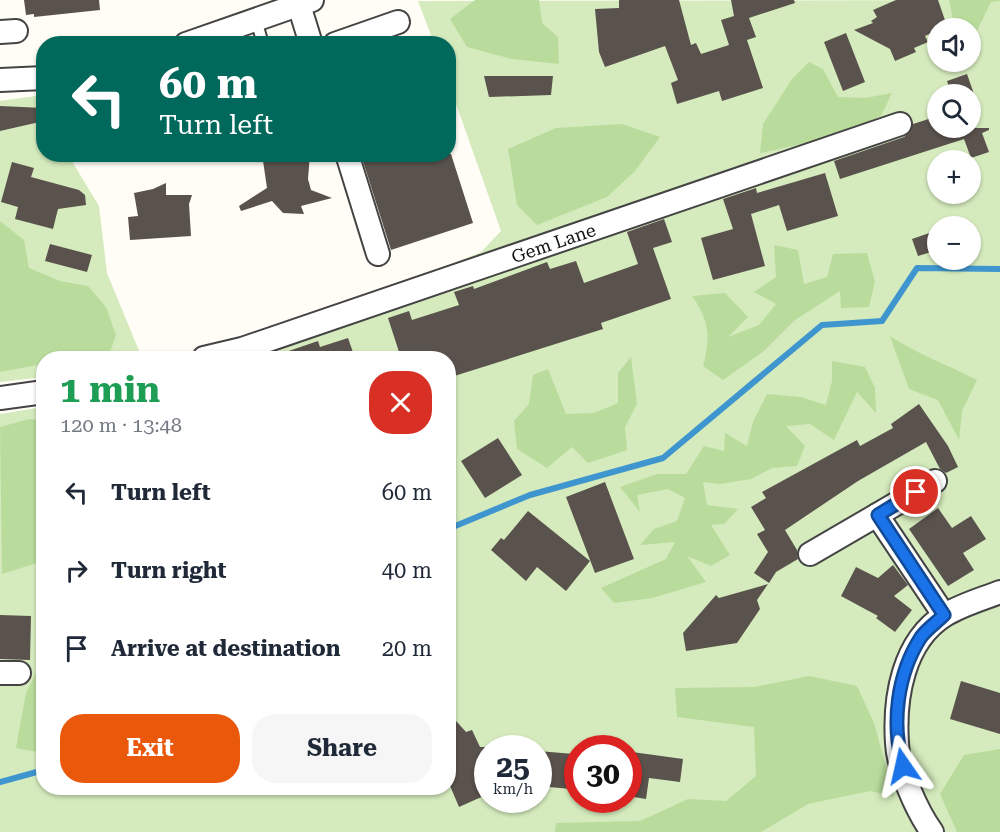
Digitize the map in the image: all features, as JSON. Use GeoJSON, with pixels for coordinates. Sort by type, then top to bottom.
{"type":"FeatureCollection","features":[{"type":"Feature","properties":{"kind":"street"},"geometry":{"type":"LineString","coordinates":[[214,36],[306,2],[310,36]]}},
{"type":"Feature","properties":{"kind":"street"},"geometry":{"type":"LineString","coordinates":[[358,36],[398,22]]}},
{"type":"Feature","properties":{"kind":"street"},"geometry":{"type":"LineString","coordinates":[[0,80],[36,78]]}},
{"type":"Feature","properties":{"kind":"street","name":"Gem Lane"},"geometry":{"type":"LineString","coordinates":[[234,351],[493,265],[900,124]]}},
{"type":"Feature","properties":{"kind":"street"},"geometry":{"type":"LineString","coordinates":[[349,162],[378,254]]}},
{"type":"Feature","properties":{"kind":"street"},"geometry":{"type":"LineString","coordinates":[[0,398],[36,394]]}},
{"type":"Feature","properties":{"kind":"street"},"geometry":{"type":"LineString","coordinates":[[810,554],[935,481]]}},
{"type":"Feature","properties":{"kind":"street"},"geometry":{"type":"LineString","coordinates":[[878,515],[944,615]]}},
{"type":"Feature","properties":{"kind":"street"},"geometry":{"type":"LineString","coordinates":[[932,832],[916,811],[897,745],[900,690],[906,662],[922,635],[944,615],[1000,592]]}},
{"type":"Feature","properties":{"kind":"lane"},"geometry":{"type":"LineString","coordinates":[[256,20],[261,36]]}},
{"type":"Feature","properties":{"kind":"green space"},"geometry":{"type":"Polygon","coordinates":[[[475,0],[539,0],[542,23],[558,37],[559,64],[512,59],[467,47],[450,19],[475,0]]]}},
{"type":"Feature","properties":{"kind":"green space"},"geometry":{"type":"Polygon","coordinates":[[[949,0],[1000,0],[991,2],[981,22],[981,18],[953,18],[949,0]]]}},
{"type":"Feature","properties":{"kind":"green space"},"geometry":{"type":"Polygon","coordinates":[[[1000,0],[1000,832],[0,832],[0,414],[36,408],[36,795],[456,795],[456,351],[238,351],[481,252],[501,231],[456,104],[456,36],[431,36],[418,1],[1000,0]]]}},
{"type":"Feature","properties":{"kind":"green space"},"geometry":{"type":"Polygon","coordinates":[[[809,62],[823,69],[838,97],[865,98],[892,93],[881,116],[822,138],[760,153],[763,124],[792,79],[809,62]]]}},
{"type":"Feature","properties":{"kind":"green space"},"geometry":{"type":"Polygon","coordinates":[[[36,96],[36,162],[73,162],[99,206],[107,273],[139,351],[36,351],[36,378],[0,382],[0,101],[36,96]]]}},
{"type":"Feature","properties":{"kind":"green space"},"geometry":{"type":"Polygon","coordinates":[[[622,124],[660,137],[635,171],[607,197],[537,225],[517,205],[508,149],[556,128],[622,124]]]}},
{"type":"Feature","properties":{"kind":"green space"},"geometry":{"type":"Polygon","coordinates":[[[0,221],[24,240],[29,268],[60,281],[88,286],[106,307],[116,335],[110,351],[36,351],[36,365],[0,372],[0,221]]]}},
{"type":"Feature","properties":{"kind":"green space"},"geometry":{"type":"Polygon","coordinates":[[[774,245],[798,250],[804,284],[827,277],[833,254],[867,253],[875,282],[869,307],[841,308],[840,291],[795,320],[764,351],[723,380],[703,366],[708,337],[707,329],[702,313],[692,296],[725,293],[748,317],[728,337],[759,325],[776,304],[754,292],[776,277],[774,245]]]}},
{"type":"Feature","properties":{"kind":"green space"},"geometry":{"type":"Polygon","coordinates":[[[890,336],[977,380],[962,411],[959,440],[938,400],[909,389],[890,336]]]}},
{"type":"Feature","properties":{"kind":"green space"},"geometry":{"type":"Polygon","coordinates":[[[631,357],[637,404],[625,427],[627,450],[588,463],[572,447],[547,468],[517,449],[514,421],[529,404],[533,375],[548,369],[566,414],[594,413],[618,403],[618,373],[631,357]]]}},
{"type":"Feature","properties":{"kind":"green space"},"geometry":{"type":"Polygon","coordinates":[[[832,361],[865,367],[875,388],[876,413],[857,392],[834,440],[810,424],[786,426],[805,446],[797,466],[772,468],[751,479],[720,484],[703,482],[707,505],[738,509],[724,524],[711,525],[730,555],[711,566],[687,556],[706,582],[652,598],[614,603],[601,588],[666,559],[675,542],[640,545],[654,529],[677,521],[685,498],[668,489],[637,495],[640,512],[620,487],[657,474],[686,474],[704,446],[724,451],[725,433],[747,446],[753,422],[767,394],[801,397],[826,405],[832,381],[832,361]]]}},
{"type":"Feature","properties":{"kind":"green space"},"geometry":{"type":"Polygon","coordinates":[[[29,419],[36,420],[36,563],[2,574],[0,427],[29,419]]]}},
{"type":"Feature","properties":{"kind":"green space"},"geometry":{"type":"Polygon","coordinates":[[[36,672],[36,752],[16,748],[26,693],[36,672]]]}},
{"type":"Feature","properties":{"kind":"green space"},"geometry":{"type":"Polygon","coordinates":[[[809,676],[857,686],[874,723],[894,796],[870,791],[808,804],[761,832],[555,832],[556,823],[640,821],[688,799],[726,801],[756,776],[754,727],[677,717],[675,688],[754,687],[809,676]]]}},
{"type":"Feature","properties":{"kind":"green space"},"geometry":{"type":"Polygon","coordinates":[[[1000,749],[1000,832],[957,832],[940,794],[964,755],[1000,749]]]}},
{"type":"Feature","properties":{"kind":"building"},"geometry":{"type":"Polygon","coordinates":[[[24,0],[99,0],[100,10],[34,17],[34,14],[26,15],[24,0]]]}},
{"type":"Feature","properties":{"kind":"building"},"geometry":{"type":"Polygon","coordinates":[[[619,0],[679,0],[691,45],[696,43],[701,54],[729,45],[721,20],[734,16],[731,0],[794,0],[795,3],[749,18],[756,37],[747,40],[763,88],[722,101],[719,91],[677,104],[671,83],[678,80],[665,46],[605,67],[599,52],[595,9],[619,8],[619,0]]]}},
{"type":"Feature","properties":{"kind":"building"},"geometry":{"type":"Polygon","coordinates":[[[896,0],[938,0],[944,18],[927,18],[927,35],[925,36],[927,42],[914,48],[916,52],[895,61],[890,49],[854,30],[873,23],[871,21],[877,17],[873,10],[896,0]]]}},
{"type":"Feature","properties":{"kind":"building"},"geometry":{"type":"Polygon","coordinates":[[[846,33],[865,82],[843,91],[824,42],[846,33]]]}},
{"type":"Feature","properties":{"kind":"building"},"geometry":{"type":"Polygon","coordinates":[[[967,74],[970,84],[948,84],[947,81],[967,74]]]}},
{"type":"Feature","properties":{"kind":"building"},"geometry":{"type":"Polygon","coordinates":[[[484,76],[553,76],[551,95],[489,97],[484,76]]]}},
{"type":"Feature","properties":{"kind":"building"},"geometry":{"type":"Polygon","coordinates":[[[0,106],[36,108],[36,123],[0,131],[0,106]]]}},
{"type":"Feature","properties":{"kind":"building"},"geometry":{"type":"Polygon","coordinates":[[[927,120],[927,138],[981,138],[981,128],[989,128],[982,133],[989,152],[981,155],[981,150],[968,150],[964,139],[840,179],[834,161],[904,137],[910,132],[913,124],[927,120]]]}},
{"type":"Feature","properties":{"kind":"building"},"geometry":{"type":"Polygon","coordinates":[[[12,162],[34,168],[31,177],[79,190],[85,195],[86,205],[58,209],[53,229],[15,219],[18,207],[1,202],[12,162]]]}},
{"type":"Feature","properties":{"kind":"building"},"geometry":{"type":"Polygon","coordinates":[[[263,162],[309,162],[308,179],[311,190],[332,198],[301,206],[304,214],[283,213],[272,201],[241,211],[239,206],[267,188],[263,162]]]}},
{"type":"Feature","properties":{"kind":"building"},"geometry":{"type":"Polygon","coordinates":[[[363,162],[454,162],[473,223],[391,250],[363,162]]]}},
{"type":"Feature","properties":{"kind":"building"},"geometry":{"type":"Polygon","coordinates":[[[825,173],[838,216],[787,231],[779,205],[751,214],[765,266],[713,280],[701,238],[733,229],[723,199],[756,188],[757,193],[825,173]]]}},
{"type":"Feature","properties":{"kind":"building"},"geometry":{"type":"Polygon","coordinates":[[[166,183],[166,195],[192,195],[189,204],[191,236],[130,240],[128,217],[138,216],[134,193],[153,189],[166,183]]]}},
{"type":"Feature","properties":{"kind":"building"},"geometry":{"type":"Polygon","coordinates":[[[664,219],[672,242],[653,248],[671,299],[601,323],[603,329],[456,375],[456,351],[399,351],[388,318],[409,311],[412,320],[459,305],[454,292],[473,286],[474,289],[547,262],[550,269],[576,261],[584,283],[638,264],[627,232],[664,219]]]}},
{"type":"Feature","properties":{"kind":"building"},"geometry":{"type":"Polygon","coordinates":[[[927,234],[927,253],[918,256],[912,239],[927,234]]]}},
{"type":"Feature","properties":{"kind":"building"},"geometry":{"type":"Polygon","coordinates":[[[50,244],[92,255],[87,272],[45,261],[50,244]]]}},
{"type":"Feature","properties":{"kind":"building"},"geometry":{"type":"Polygon","coordinates":[[[348,338],[353,351],[289,351],[318,341],[320,347],[348,338]]]}},
{"type":"Feature","properties":{"kind":"building"},"geometry":{"type":"Polygon","coordinates":[[[919,404],[948,446],[958,467],[946,473],[940,469],[926,442],[858,481],[785,530],[797,550],[798,559],[776,572],[769,583],[754,573],[768,552],[757,534],[765,530],[751,507],[766,498],[762,492],[857,440],[860,446],[893,428],[891,424],[919,404]]]}},
{"type":"Feature","properties":{"kind":"building"},"geometry":{"type":"Polygon","coordinates":[[[498,438],[522,475],[485,498],[461,461],[498,438]]]}},
{"type":"Feature","properties":{"kind":"building"},"geometry":{"type":"Polygon","coordinates":[[[605,482],[634,559],[595,573],[566,497],[605,482]]]}},
{"type":"Feature","properties":{"kind":"building"},"geometry":{"type":"Polygon","coordinates":[[[938,508],[952,528],[971,516],[986,539],[963,553],[974,570],[948,586],[909,529],[938,508]]]}},
{"type":"Feature","properties":{"kind":"building"},"geometry":{"type":"Polygon","coordinates":[[[528,511],[590,561],[566,591],[537,567],[526,581],[491,550],[501,538],[504,540],[528,511]]]}},
{"type":"Feature","properties":{"kind":"building"},"geometry":{"type":"Polygon","coordinates":[[[893,565],[908,585],[894,596],[912,610],[895,632],[876,618],[878,616],[841,596],[856,567],[878,578],[893,565]]]}},
{"type":"Feature","properties":{"kind":"building"},"geometry":{"type":"Polygon","coordinates":[[[768,584],[757,600],[760,609],[737,643],[686,651],[683,633],[716,595],[719,598],[768,584]]]}},
{"type":"Feature","properties":{"kind":"building"},"geometry":{"type":"Polygon","coordinates":[[[0,615],[31,616],[30,660],[0,659],[0,615]]]}},
{"type":"Feature","properties":{"kind":"building"},"geometry":{"type":"Polygon","coordinates":[[[961,681],[1000,693],[1000,734],[950,719],[961,681]]]}},
{"type":"Feature","properties":{"kind":"building"},"geometry":{"type":"Polygon","coordinates":[[[456,721],[466,732],[472,730],[474,735],[474,800],[459,807],[454,795],[456,795],[456,721]]]}},
{"type":"Feature","properties":{"kind":"building"},"geometry":{"type":"Polygon","coordinates":[[[552,752],[564,753],[564,788],[552,787],[552,752]]]}},
{"type":"Feature","properties":{"kind":"building"},"geometry":{"type":"Polygon","coordinates":[[[642,753],[683,759],[680,782],[649,778],[646,799],[642,798],[642,753]]]}},
{"type":"Feature","properties":{"kind":"waterway"},"geometry":{"type":"LineString","coordinates":[[456,526],[530,495],[663,458],[822,325],[882,321],[917,268],[1000,269]]}},
{"type":"Feature","properties":{"kind":"waterway"},"geometry":{"type":"LineString","coordinates":[[0,782],[36,772]]}},
{"type":"Feature","properties":{"kind":"route"},"geometry":{"type":"LineString","coordinates":[[903,766],[897,745],[900,690],[906,662],[922,635],[944,615],[878,515],[916,492]]}}]}
